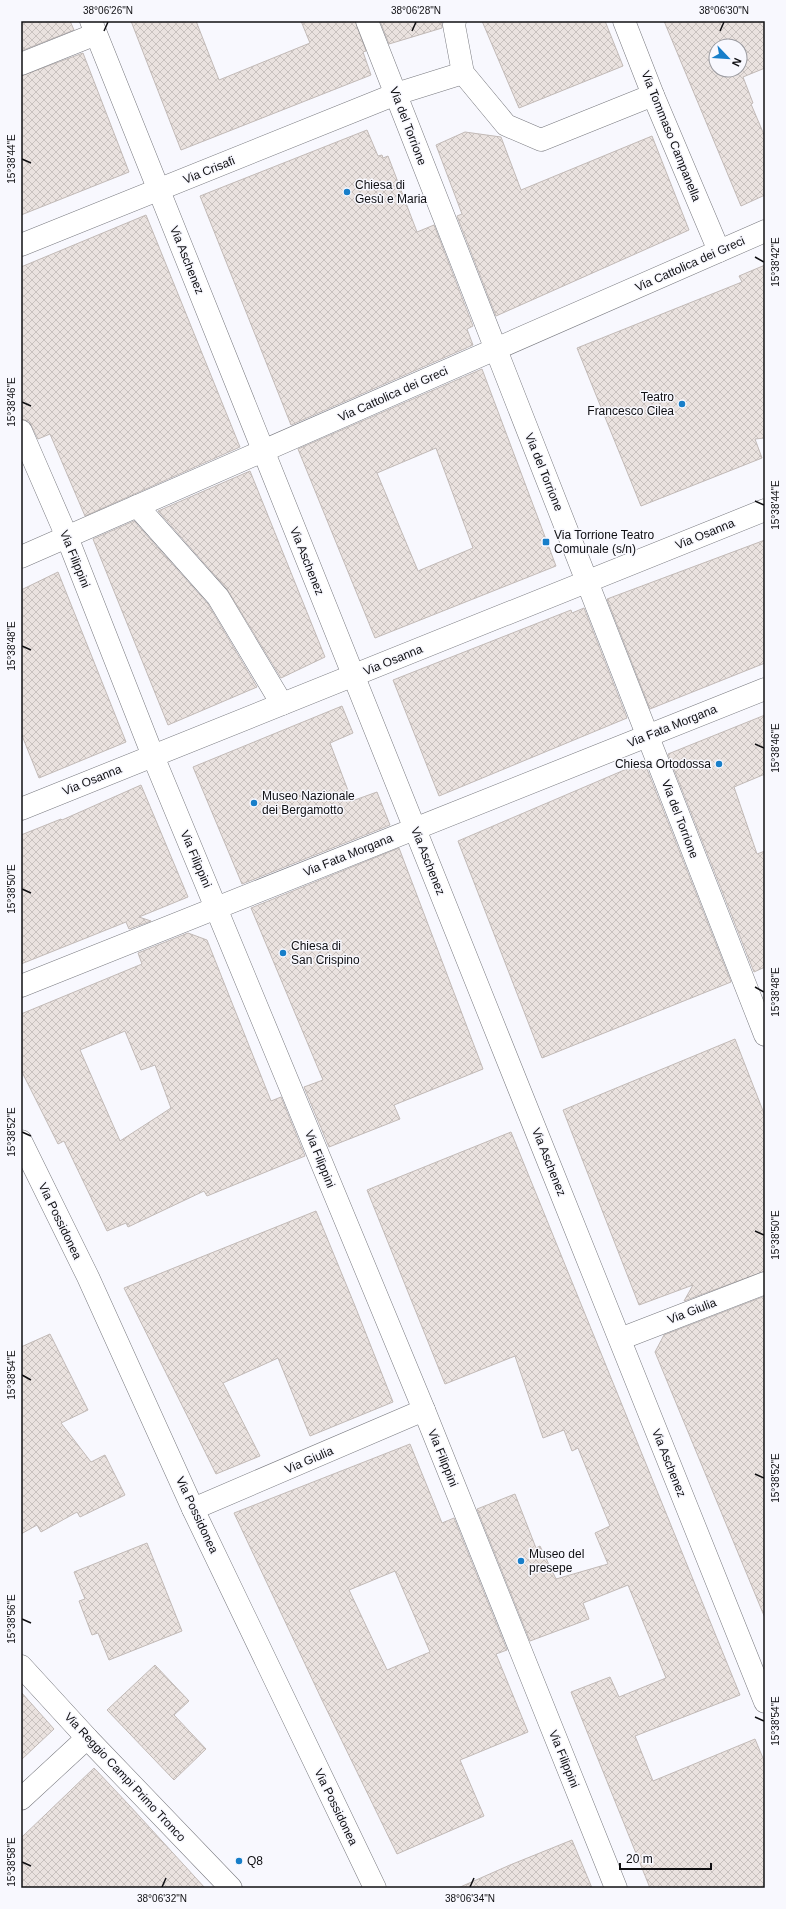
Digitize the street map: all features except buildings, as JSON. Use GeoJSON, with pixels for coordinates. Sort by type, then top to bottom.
{"type":"FeatureCollection","features":[{"type":"Feature","properties":{"kind":"street","name":"Via del Torrione"},"geometry":{"type":"LineString","coordinates":[[367,21],[765,1036]]}},
{"type":"Feature","properties":{"kind":"street"},"geometry":{"type":"LineString","coordinates":[[455,21],[454,24],[464,73],[506,125],[541,140],[653,95]]}},
{"type":"Feature","properties":{"kind":"street","name":"Via Tommaso Campanella"},"geometry":{"type":"LineString","coordinates":[[624,21],[653,95],[719,251]]}},
{"type":"Feature","properties":{"kind":"street"},"geometry":{"type":"LineString","coordinates":[[21,64],[93,27]]}},
{"type":"Feature","properties":{"kind":"street","name":"Via Aschenez"},"geometry":{"type":"LineString","coordinates":[[93,27],[765,1702]]}},
{"type":"Feature","properties":{"kind":"street","name":"Via Crisafi"},"geometry":{"type":"LineString","coordinates":[[21,245],[396,94],[464,73]]}},
{"type":"Feature","properties":{"kind":"street","name":"Via Cattolica dei Greci"},"geometry":{"type":"LineString","coordinates":[[21,557],[765,231]]}},
{"type":"Feature","properties":{"kind":"street","name":"Via Filippini"},"geometry":{"type":"LineString","coordinates":[[21,431],[66,537],[153,756],[424,1410],[616,1888]]}},
{"type":"Feature","properties":{"kind":"street"},"geometry":{"type":"LineString","coordinates":[[137,506],[218,597],[282,704]]}},
{"type":"Feature","properties":{"kind":"street","name":"Via Osanna"},"geometry":{"type":"LineString","coordinates":[[21,809],[765,510]]}},
{"type":"Feature","properties":{"kind":"street","name":"Via Fata Morgana"},"geometry":{"type":"LineString","coordinates":[[21,986],[765,689]]}},
{"type":"Feature","properties":{"kind":"street","name":"Via Possidonea"},"geometry":{"type":"LineString","coordinates":[[21,1141],[88,1277],[193,1510],[375,1888]]}},
{"type":"Feature","properties":{"kind":"street","name":"Via Giulia"},"geometry":{"type":"LineString","coordinates":[[620,1339],[765,1283]]}},
{"type":"Feature","properties":{"kind":"street","name":"Via Giulia"},"geometry":{"type":"LineString","coordinates":[[193,1510],[424,1410]]}},
{"type":"Feature","properties":{"kind":"street","name":"Via Reggio Campi Primo Tronco"},"geometry":{"type":"LineString","coordinates":[[21,1666],[87,1738],[231,1888]]}},
{"type":"Feature","properties":{"kind":"street"},"geometry":{"type":"LineString","coordinates":[[21,1799],[87,1738]]}},
{"type":"Feature","properties":{"kind":"place","name":"Chiesa di Gesù e Maria"},"geometry":{"type":"Point","coordinates":[347,192]}},
{"type":"Feature","properties":{"kind":"place","name":"Teatro Francesco Cilea"},"geometry":{"type":"Point","coordinates":[682,404]}},
{"type":"Feature","properties":{"kind":"place","name":"Via Torrione Teatro Comunale (s/n)"},"geometry":{"type":"Point","coordinates":[546,542]}},
{"type":"Feature","properties":{"kind":"place","name":"Chiesa Ortodossa"},"geometry":{"type":"Point","coordinates":[719,764]}},
{"type":"Feature","properties":{"kind":"place","name":"Museo Nazionale dei Bergamotto"},"geometry":{"type":"Point","coordinates":[254,803]}},
{"type":"Feature","properties":{"kind":"place","name":"Chiesa di San Crispino"},"geometry":{"type":"Point","coordinates":[283,953]}},
{"type":"Feature","properties":{"kind":"place","name":"Museo del presepe"},"geometry":{"type":"Point","coordinates":[521,1561]}},
{"type":"Feature","properties":{"kind":"place","name":"Q8"},"geometry":{"type":"Point","coordinates":[239,1861]}}]}
